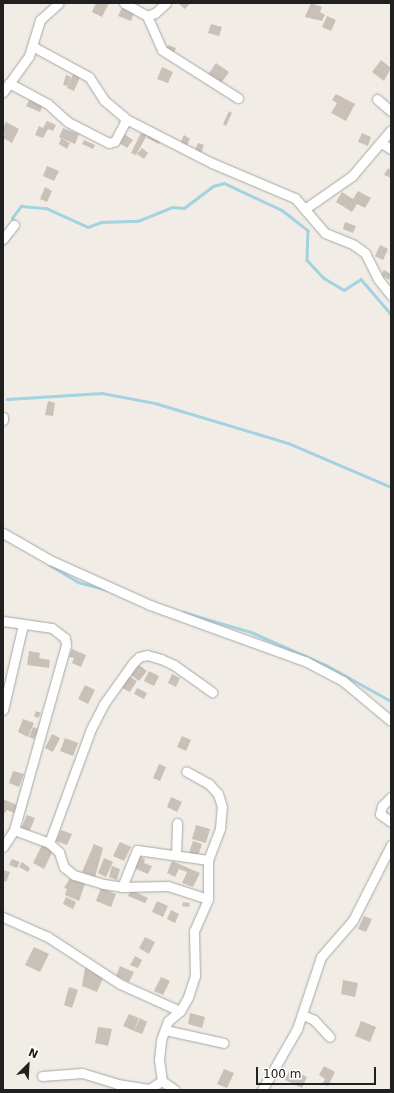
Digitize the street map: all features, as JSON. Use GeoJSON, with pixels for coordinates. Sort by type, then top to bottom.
{"type":"FeatureCollection","features":[{"type":"Feature","properties":{"kind":"street"},"geometry":{"type":"LineString","coordinates":[[3,92],[34,47],[40,20],[59,3]]}},
{"type":"Feature","properties":{"kind":"street"},"geometry":{"type":"LineString","coordinates":[[124,3],[147,16],[162,50],[238,98]]}},
{"type":"Feature","properties":{"kind":"street"},"geometry":{"type":"LineString","coordinates":[[147,16],[155,13],[166,3]]}},
{"type":"Feature","properties":{"kind":"street"},"geometry":{"type":"LineString","coordinates":[[34,47],[89,77],[104,100],[126,119],[212,163],[288,194],[306,208],[325,233],[354,245],[365,254],[378,280],[391,295]]}},
{"type":"Feature","properties":{"kind":"street"},"geometry":{"type":"LineString","coordinates":[[9,83],[48,104],[68,122],[109,143],[115,141],[126,119]]}},
{"type":"Feature","properties":{"kind":"street"},"geometry":{"type":"LineString","coordinates":[[377,99],[391,111]]}},
{"type":"Feature","properties":{"kind":"street"},"geometry":{"type":"LineString","coordinates":[[306,208],[352,176],[391,130]]}},
{"type":"Feature","properties":{"kind":"street"},"geometry":{"type":"LineString","coordinates":[[381,143],[391,149]]}},
{"type":"Feature","properties":{"kind":"street"},"geometry":{"type":"LineString","coordinates":[[3,239],[14,225]]}},
{"type":"Feature","properties":{"kind":"street"},"geometry":{"type":"LineString","coordinates":[[3,533],[50,560],[150,605],[305,661],[343,681],[391,721]]}},
{"type":"Feature","properties":{"kind":"street"},"geometry":{"type":"LineString","coordinates":[[3,622],[52,628],[65,638],[66,645],[14,830],[3,847]]}},
{"type":"Feature","properties":{"kind":"street"},"geometry":{"type":"LineString","coordinates":[[3,710],[23,625]]}},
{"type":"Feature","properties":{"kind":"street"},"geometry":{"type":"LineString","coordinates":[[50,843],[91,729],[103,705],[139,657],[147,655],[174,665],[212,692]]}},
{"type":"Feature","properties":{"kind":"street"},"geometry":{"type":"LineString","coordinates":[[175,1090],[162,1081],[159,1060],[168,1021],[180,1011],[188,997],[195,976],[194,931],[208,899],[208,860],[220,828],[222,807],[218,794],[209,784],[186,771]]}},
{"type":"Feature","properties":{"kind":"street"},"geometry":{"type":"LineString","coordinates":[[391,797],[382,806],[380,814],[391,822]]}},
{"type":"Feature","properties":{"kind":"street"},"geometry":{"type":"LineString","coordinates":[[176,855],[177,823]]}},
{"type":"Feature","properties":{"kind":"street"},"geometry":{"type":"LineString","coordinates":[[14,830],[50,843],[59,852],[64,867],[74,876],[122,887],[164,886],[208,899]]}},
{"type":"Feature","properties":{"kind":"street"},"geometry":{"type":"LineString","coordinates":[[262,1090],[298,1029],[321,957],[353,920],[391,845]]}},
{"type":"Feature","properties":{"kind":"street"},"geometry":{"type":"LineString","coordinates":[[122,887],[137,850],[208,860]]}},
{"type":"Feature","properties":{"kind":"street"},"geometry":{"type":"LineString","coordinates":[[3,917],[48,937],[120,984],[180,1011]]}},
{"type":"Feature","properties":{"kind":"street"},"geometry":{"type":"LineString","coordinates":[[303,1015],[314,1020],[330,1037]]}},
{"type":"Feature","properties":{"kind":"street"},"geometry":{"type":"LineString","coordinates":[[165,1030],[224,1043]]}},
{"type":"Feature","properties":{"kind":"street"},"geometry":{"type":"LineString","coordinates":[[42,1076],[82,1073],[116,1084],[149,1089],[162,1081]]}},
{"type":"Feature","properties":{"kind":"building"},"geometry":{"type":"Polygon","coordinates":[[[96,3],[109,3],[102,17],[92,12],[96,3]]]}},
{"type":"Feature","properties":{"kind":"building"},"geometry":{"type":"Polygon","coordinates":[[[178,3],[190,3],[185,9],[178,3]]]}},
{"type":"Feature","properties":{"kind":"building"},"geometry":{"type":"Polygon","coordinates":[[[311,3],[322,7],[320,12],[325,15],[322,21],[305,17],[311,3]]]}},
{"type":"Feature","properties":{"kind":"building"},"geometry":{"type":"Polygon","coordinates":[[[122,8],[134,13],[131,21],[118,16],[122,8]]]}},
{"type":"Feature","properties":{"kind":"building"},"geometry":{"type":"Polygon","coordinates":[[[327,16],[336,20],[331,31],[322,27],[327,16]]]}},
{"type":"Feature","properties":{"kind":"building"},"geometry":{"type":"Polygon","coordinates":[[[211,24],[222,27],[219,36],[208,33],[211,24]]]}},
{"type":"Feature","properties":{"kind":"building"},"geometry":{"type":"Polygon","coordinates":[[[168,45],[176,48],[174,53],[166,50],[168,45]]]}},
{"type":"Feature","properties":{"kind":"building"},"geometry":{"type":"Polygon","coordinates":[[[381,60],[391,68],[384,81],[372,72],[381,60]]]}},
{"type":"Feature","properties":{"kind":"building"},"geometry":{"type":"Polygon","coordinates":[[[216,63],[229,72],[220,85],[207,76],[216,63]]]}},
{"type":"Feature","properties":{"kind":"building"},"geometry":{"type":"Polygon","coordinates":[[[162,67],[173,72],[168,83],[157,79],[162,67]]]}},
{"type":"Feature","properties":{"kind":"building"},"geometry":{"type":"Polygon","coordinates":[[[74,72],[81,75],[74,91],[67,88],[74,72]]]}},
{"type":"Feature","properties":{"kind":"building"},"geometry":{"type":"Polygon","coordinates":[[[66,75],[71,77],[68,86],[63,85],[66,75]]]}},
{"type":"Feature","properties":{"kind":"building"},"geometry":{"type":"Polygon","coordinates":[[[336,94],[355,104],[346,121],[331,113],[337,103],[332,100],[336,94]]]}},
{"type":"Feature","properties":{"kind":"building"},"geometry":{"type":"Polygon","coordinates":[[[31,97],[44,103],[40,112],[26,106],[31,97]]]}},
{"type":"Feature","properties":{"kind":"building"},"geometry":{"type":"Polygon","coordinates":[[[229,111],[232,113],[226,126],[223,124],[229,111]]]}},
{"type":"Feature","properties":{"kind":"building"},"geometry":{"type":"Polygon","coordinates":[[[47,121],[56,125],[53,131],[48,129],[43,138],[35,135],[39,126],[43,128],[47,121]]]}},
{"type":"Feature","properties":{"kind":"building"},"geometry":{"type":"Polygon","coordinates":[[[6,122],[19,129],[12,143],[3,138],[6,133],[3,136],[3,128],[6,122]]]}},
{"type":"Feature","properties":{"kind":"building"},"geometry":{"type":"Polygon","coordinates":[[[63,128],[79,134],[75,144],[59,137],[63,128]]]}},
{"type":"Feature","properties":{"kind":"building"},"geometry":{"type":"Polygon","coordinates":[[[141,133],[147,135],[136,155],[131,153],[141,133]]]}},
{"type":"Feature","properties":{"kind":"building"},"geometry":{"type":"Polygon","coordinates":[[[362,133],[371,137],[368,146],[358,142],[362,133]]]}},
{"type":"Feature","properties":{"kind":"building"},"geometry":{"type":"Polygon","coordinates":[[[124,134],[133,140],[127,148],[118,142],[124,134]]]}},
{"type":"Feature","properties":{"kind":"building"},"geometry":{"type":"Polygon","coordinates":[[[149,134],[161,140],[159,144],[147,138],[149,134]]]}},
{"type":"Feature","properties":{"kind":"building"},"geometry":{"type":"Polygon","coordinates":[[[184,135],[190,139],[186,147],[180,144],[184,135]]]}},
{"type":"Feature","properties":{"kind":"building"},"geometry":{"type":"Polygon","coordinates":[[[61,138],[70,143],[67,149],[59,144],[61,138]]]}},
{"type":"Feature","properties":{"kind":"building"},"geometry":{"type":"Polygon","coordinates":[[[84,140],[95,145],[93,149],[82,144],[84,140]]]}},
{"type":"Feature","properties":{"kind":"building"},"geometry":{"type":"Polygon","coordinates":[[[198,143],[204,145],[201,153],[195,150],[198,143]]]}},
{"type":"Feature","properties":{"kind":"building"},"geometry":{"type":"Polygon","coordinates":[[[142,148],[148,153],[144,159],[137,154],[142,148]]]}},
{"type":"Feature","properties":{"kind":"building"},"geometry":{"type":"Polygon","coordinates":[[[47,166],[59,171],[54,181],[43,176],[47,166]]]}},
{"type":"Feature","properties":{"kind":"building"},"geometry":{"type":"Polygon","coordinates":[[[388,168],[391,170],[391,178],[384,175],[388,168]]]}},
{"type":"Feature","properties":{"kind":"building"},"geometry":{"type":"Polygon","coordinates":[[[45,187],[52,191],[47,202],[40,199],[45,187]]]}},
{"type":"Feature","properties":{"kind":"building"},"geometry":{"type":"Polygon","coordinates":[[[358,191],[371,198],[365,208],[357,204],[352,212],[336,202],[342,192],[353,199],[358,191]]]}},
{"type":"Feature","properties":{"kind":"building"},"geometry":{"type":"Polygon","coordinates":[[[345,222],[356,226],[353,233],[343,229],[345,222]]]}},
{"type":"Feature","properties":{"kind":"building"},"geometry":{"type":"Polygon","coordinates":[[[380,245],[388,249],[383,260],[375,256],[380,245]]]}},
{"type":"Feature","properties":{"kind":"building"},"geometry":{"type":"Polygon","coordinates":[[[384,270],[391,274],[389,280],[381,275],[384,270]]]}},
{"type":"Feature","properties":{"kind":"building"},"geometry":{"type":"Polygon","coordinates":[[[48,401],[55,403],[53,416],[45,415],[48,401]]]}},
{"type":"Feature","properties":{"kind":"building"},"geometry":{"type":"Polygon","coordinates":[[[72,649],[86,655],[81,667],[72,663],[74,658],[69,657],[72,649]]]}},
{"type":"Feature","properties":{"kind":"building"},"geometry":{"type":"Polygon","coordinates":[[[29,651],[40,653],[39,658],[50,660],[49,668],[27,665],[29,651]]]}},
{"type":"Feature","properties":{"kind":"building"},"geometry":{"type":"Polygon","coordinates":[[[139,665],[147,671],[139,681],[131,675],[139,665]]]}},
{"type":"Feature","properties":{"kind":"building"},"geometry":{"type":"Polygon","coordinates":[[[149,671],[159,676],[154,686],[144,681],[149,671]]]}},
{"type":"Feature","properties":{"kind":"building"},"geometry":{"type":"Polygon","coordinates":[[[172,674],[180,678],[176,687],[168,683],[172,674]]]}},
{"type":"Feature","properties":{"kind":"building"},"geometry":{"type":"Polygon","coordinates":[[[129,676],[137,681],[130,692],[122,688],[129,676]]]}},
{"type":"Feature","properties":{"kind":"building"},"geometry":{"type":"Polygon","coordinates":[[[85,685],[95,690],[88,704],[78,699],[85,685]]]}},
{"type":"Feature","properties":{"kind":"building"},"geometry":{"type":"Polygon","coordinates":[[[137,688],[147,693],[144,699],[134,694],[137,688]]]}},
{"type":"Feature","properties":{"kind":"building"},"geometry":{"type":"Polygon","coordinates":[[[36,711],[41,713],[38,718],[34,716],[36,711]]]}},
{"type":"Feature","properties":{"kind":"building"},"geometry":{"type":"Polygon","coordinates":[[[23,719],[34,723],[28,737],[18,732],[23,719]]]}},
{"type":"Feature","properties":{"kind":"building"},"geometry":{"type":"Polygon","coordinates":[[[33,727],[39,729],[34,739],[29,737],[33,727]]]}},
{"type":"Feature","properties":{"kind":"building"},"geometry":{"type":"Polygon","coordinates":[[[52,734],[60,738],[53,752],[45,748],[52,734]]]}},
{"type":"Feature","properties":{"kind":"building"},"geometry":{"type":"Polygon","coordinates":[[[182,736],[191,740],[186,751],[177,747],[182,736]]]}},
{"type":"Feature","properties":{"kind":"building"},"geometry":{"type":"Polygon","coordinates":[[[65,738],[78,743],[73,756],[60,751],[65,738]]]}},
{"type":"Feature","properties":{"kind":"building"},"geometry":{"type":"Polygon","coordinates":[[[159,764],[166,767],[160,781],[153,778],[159,764]]]}},
{"type":"Feature","properties":{"kind":"building"},"geometry":{"type":"Polygon","coordinates":[[[13,771],[24,774],[19,787],[9,783],[13,771]]]}},
{"type":"Feature","properties":{"kind":"building"},"geometry":{"type":"Polygon","coordinates":[[[171,797],[182,802],[177,812],[167,807],[171,797]]]}},
{"type":"Feature","properties":{"kind":"building"},"geometry":{"type":"Polygon","coordinates":[[[3,799],[17,805],[14,813],[7,810],[5,813],[3,812],[3,799]]]}},
{"type":"Feature","properties":{"kind":"building"},"geometry":{"type":"Polygon","coordinates":[[[27,815],[35,818],[29,832],[21,829],[27,815]]]}},
{"type":"Feature","properties":{"kind":"building"},"geometry":{"type":"Polygon","coordinates":[[[196,825],[210,829],[206,843],[192,839],[196,825]]]}},
{"type":"Feature","properties":{"kind":"building"},"geometry":{"type":"Polygon","coordinates":[[[61,830],[72,834],[67,845],[56,841],[61,830]]]}},
{"type":"Feature","properties":{"kind":"building"},"geometry":{"type":"Polygon","coordinates":[[[193,841],[202,844],[198,856],[189,853],[193,841]]]}},
{"type":"Feature","properties":{"kind":"building"},"geometry":{"type":"Polygon","coordinates":[[[120,842],[131,847],[124,861],[113,856],[120,842]]]}},
{"type":"Feature","properties":{"kind":"building"},"geometry":{"type":"Polygon","coordinates":[[[94,844],[103,848],[95,877],[82,872],[94,844]]]}},
{"type":"Feature","properties":{"kind":"building"},"geometry":{"type":"Polygon","coordinates":[[[42,845],[53,851],[44,869],[33,863],[42,845]]]}},
{"type":"Feature","properties":{"kind":"building"},"geometry":{"type":"Polygon","coordinates":[[[139,856],[145,859],[144,863],[152,866],[148,874],[134,868],[139,856]]]}},
{"type":"Feature","properties":{"kind":"building"},"geometry":{"type":"Polygon","coordinates":[[[104,858],[113,862],[106,877],[98,873],[104,858]]]}},
{"type":"Feature","properties":{"kind":"building"},"geometry":{"type":"Polygon","coordinates":[[[12,859],[20,862],[17,868],[9,865],[12,859]]]}},
{"type":"Feature","properties":{"kind":"building"},"geometry":{"type":"Polygon","coordinates":[[[172,861],[200,873],[193,887],[182,883],[187,872],[179,869],[175,877],[167,873],[172,861]]]}},
{"type":"Feature","properties":{"kind":"building"},"geometry":{"type":"Polygon","coordinates":[[[22,862],[30,868],[28,872],[19,867],[22,862]]]}},
{"type":"Feature","properties":{"kind":"building"},"geometry":{"type":"Polygon","coordinates":[[[112,866],[120,869],[117,880],[109,877],[112,866]]]}},
{"type":"Feature","properties":{"kind":"building"},"geometry":{"type":"Polygon","coordinates":[[[3,870],[10,872],[6,882],[3,880],[3,870]]]}},
{"type":"Feature","properties":{"kind":"building"},"geometry":{"type":"Polygon","coordinates":[[[70,878],[85,884],[79,901],[65,895],[67,889],[64,888],[70,878]]]}},
{"type":"Feature","properties":{"kind":"building"},"geometry":{"type":"Polygon","coordinates":[[[101,888],[116,894],[111,907],[96,901],[101,888]]]}},
{"type":"Feature","properties":{"kind":"building"},"geometry":{"type":"Polygon","coordinates":[[[131,890],[148,898],[145,903],[128,896],[131,890]]]}},
{"type":"Feature","properties":{"kind":"building"},"geometry":{"type":"Polygon","coordinates":[[[66,897],[76,902],[73,909],[63,904],[66,897]]]}},
{"type":"Feature","properties":{"kind":"building"},"geometry":{"type":"Polygon","coordinates":[[[157,901],[168,906],[163,917],[152,912],[157,901]]]}},
{"type":"Feature","properties":{"kind":"building"},"geometry":{"type":"Polygon","coordinates":[[[183,902],[190,903],[189,907],[182,906],[183,902]]]}},
{"type":"Feature","properties":{"kind":"building"},"geometry":{"type":"Polygon","coordinates":[[[171,910],[179,914],[175,923],[167,919],[171,910]]]}},
{"type":"Feature","properties":{"kind":"building"},"geometry":{"type":"Polygon","coordinates":[[[364,916],[372,919],[366,932],[358,929],[364,916]]]}},
{"type":"Feature","properties":{"kind":"building"},"geometry":{"type":"Polygon","coordinates":[[[145,937],[155,942],[149,954],[139,948],[145,937]]]}},
{"type":"Feature","properties":{"kind":"building"},"geometry":{"type":"Polygon","coordinates":[[[34,947],[49,954],[40,972],[25,965],[34,947]]]}},
{"type":"Feature","properties":{"kind":"building"},"geometry":{"type":"Polygon","coordinates":[[[135,956],[142,960],[138,968],[130,965],[135,956]]]}},
{"type":"Feature","properties":{"kind":"building"},"geometry":{"type":"Polygon","coordinates":[[[120,966],[134,972],[129,982],[116,976],[120,966]]]}},
{"type":"Feature","properties":{"kind":"building"},"geometry":{"type":"Polygon","coordinates":[[[85,968],[104,976],[97,992],[82,986],[85,968]]]}},
{"type":"Feature","properties":{"kind":"building"},"geometry":{"type":"Polygon","coordinates":[[[161,977],[170,981],[163,995],[154,991],[161,977]]]}},
{"type":"Feature","properties":{"kind":"building"},"geometry":{"type":"Polygon","coordinates":[[[343,980],[358,983],[355,997],[341,994],[343,980]]]}},
{"type":"Feature","properties":{"kind":"building"},"geometry":{"type":"Polygon","coordinates":[[[69,987],[78,990],[72,1008],[64,1005],[69,987]]]}},
{"type":"Feature","properties":{"kind":"building"},"geometry":{"type":"Polygon","coordinates":[[[190,1013],[205,1017],[202,1028],[188,1024],[190,1013]]]}},
{"type":"Feature","properties":{"kind":"building"},"geometry":{"type":"Polygon","coordinates":[[[129,1014],[139,1018],[134,1031],[123,1026],[129,1014]]]}},
{"type":"Feature","properties":{"kind":"building"},"geometry":{"type":"Polygon","coordinates":[[[140,1018],[147,1022],[142,1034],[134,1031],[140,1018]]]}},
{"type":"Feature","properties":{"kind":"building"},"geometry":{"type":"Polygon","coordinates":[[[361,1021],[376,1027],[370,1042],[355,1036],[361,1021]]]}},
{"type":"Feature","properties":{"kind":"building"},"geometry":{"type":"Polygon","coordinates":[[[98,1027],[112,1029],[108,1046],[95,1043],[98,1027]]]}},
{"type":"Feature","properties":{"kind":"building"},"geometry":{"type":"Polygon","coordinates":[[[324,1066],[335,1072],[328,1086],[322,1084],[325,1079],[319,1075],[324,1066]]]}},
{"type":"Feature","properties":{"kind":"building"},"geometry":{"type":"Polygon","coordinates":[[[224,1069],[234,1073],[227,1088],[217,1084],[224,1069]]]}},
{"type":"Feature","properties":{"kind":"building"},"geometry":{"type":"Polygon","coordinates":[[[290,1069],[307,1077],[302,1088],[285,1080],[290,1069]]]}},
{"type":"Feature","properties":{"kind":"waterway"},"geometry":{"type":"LineString","coordinates":[[14,223],[12,218],[21,206],[46,208],[88,227],[101,222],[138,221],[172,207],[184,208],[213,186],[224,183],[282,210],[308,230],[307,260],[324,278],[344,290],[361,279],[391,314]]}},
{"type":"Feature","properties":{"kind":"waterway"},"geometry":{"type":"LineString","coordinates":[[3,245],[11,235]]}},
{"type":"Feature","properties":{"kind":"waterway"},"geometry":{"type":"LineString","coordinates":[[7,399],[102,393],[155,403],[288,443],[391,487]]}},
{"type":"Feature","properties":{"kind":"waterway"},"geometry":{"type":"LineString","coordinates":[[50,565],[78,582],[107,590]]}},
{"type":"Feature","properties":{"kind":"waterway"},"geometry":{"type":"LineString","coordinates":[[183,612],[251,632],[328,666],[391,701]]}}]}
